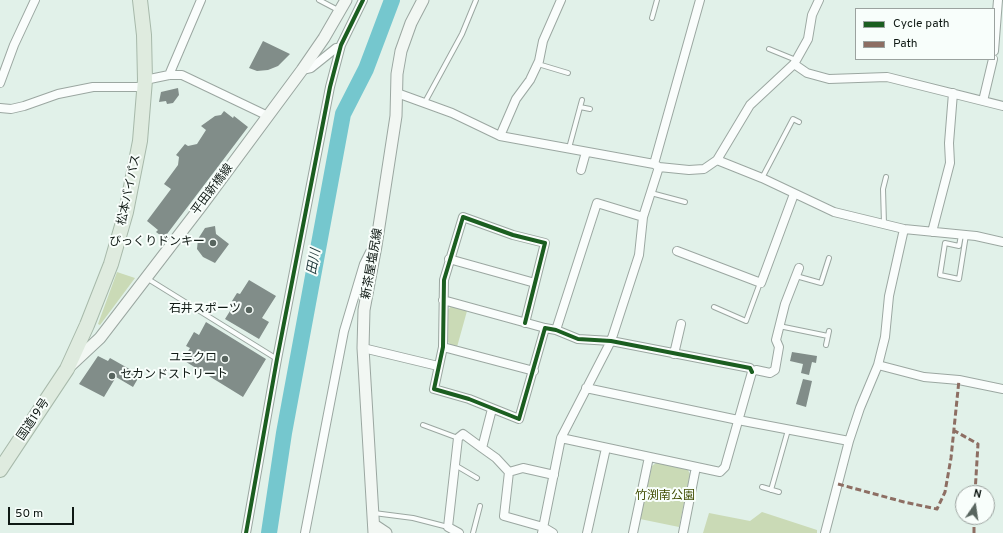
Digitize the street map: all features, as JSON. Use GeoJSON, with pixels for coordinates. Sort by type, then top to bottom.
{"type":"FeatureCollection","features":[{"type":"Feature","properties":{"kind":"highway","name":"松本バイパス"},"geometry":{"type":"LineString","coordinates":[[67,369],[87,325],[111,264],[126,212],[140,141],[145,84],[144,35],[140,0]]}},
{"type":"Feature","properties":{"kind":"highway","name":"国道19号"},"geometry":{"type":"LineString","coordinates":[[0,470],[67,369]]}},
{"type":"Feature","properties":{"kind":"main road","name":"平田新橋線"},"geometry":{"type":"LineString","coordinates":[[67,369],[100,338],[146,278],[302,70],[346,0]]}},
{"type":"Feature","properties":{"kind":"main road","name":"新茶屋塩尻線"},"geometry":{"type":"LineString","coordinates":[[374,529],[366,432],[363,348],[364,310],[376,246],[396,116],[397,74],[401,52],[411,23],[423,0]]}},
{"type":"Feature","properties":{"kind":"main road"},"geometry":{"type":"LineString","coordinates":[[374,529],[386,533]]}},
{"type":"Feature","properties":{"kind":"street"},"geometry":{"type":"LineString","coordinates":[[0,83],[14,45],[35,0]]}},
{"type":"Feature","properties":{"kind":"street"},"geometry":{"type":"LineString","coordinates":[[169,75],[201,0]]}},
{"type":"Feature","properties":{"kind":"street"},"geometry":{"type":"LineString","coordinates":[[246,533],[315,159],[340,49],[363,0]]}},
{"type":"Feature","properties":{"kind":"street"},"geometry":{"type":"LineString","coordinates":[[500,136],[516,99],[530,80],[538,64],[543,41],[561,0]]}},
{"type":"Feature","properties":{"kind":"street"},"geometry":{"type":"LineString","coordinates":[[543,530],[561,438],[610,341],[638,255],[643,217],[651,193],[700,0]]}},
{"type":"Feature","properties":{"kind":"street"},"geometry":{"type":"LineString","coordinates":[[397,93],[452,113],[500,136],[657,165],[689,170],[704,169],[717,160],[750,105],[795,62],[808,39],[812,15],[819,0]]}},
{"type":"Feature","properties":{"kind":"street"},"geometry":{"type":"LineString","coordinates":[[995,38],[998,0]]}},
{"type":"Feature","properties":{"kind":"street"},"geometry":{"type":"LineString","coordinates":[[302,70],[311,68],[336,48],[340,49]]}},
{"type":"Feature","properties":{"kind":"street"},"geometry":{"type":"LineString","coordinates":[[983,101],[993,60]]}},
{"type":"Feature","properties":{"kind":"street"},"geometry":{"type":"LineString","coordinates":[[795,62],[807,73],[829,79],[886,77],[1003,106]]}},
{"type":"Feature","properties":{"kind":"street"},"geometry":{"type":"LineString","coordinates":[[0,108],[11,109],[58,94],[93,87],[145,84],[169,75],[182,75],[268,116]]}},
{"type":"Feature","properties":{"kind":"street"},"geometry":{"type":"LineString","coordinates":[[932,232],[950,163],[949,143],[953,93]]}},
{"type":"Feature","properties":{"kind":"street"},"geometry":{"type":"LineString","coordinates":[[581,170],[586,152]]}},
{"type":"Feature","properties":{"kind":"street"},"geometry":{"type":"LineString","coordinates":[[717,160],[762,178],[834,212],[904,229],[963,235],[1003,242]]}},
{"type":"Feature","properties":{"kind":"street"},"geometry":{"type":"LineString","coordinates":[[677,251],[761,282],[794,194]]}},
{"type":"Feature","properties":{"kind":"street"},"geometry":{"type":"LineString","coordinates":[[556,330],[597,203],[643,217]]}},
{"type":"Feature","properties":{"kind":"street"},"geometry":{"type":"LineString","coordinates":[[525,323],[545,243],[513,235],[463,217],[449,259],[444,280],[443,347],[434,389],[469,399],[519,419],[534,371],[545,328]]}},
{"type":"Feature","properties":{"kind":"street"},"geometry":{"type":"LineString","coordinates":[[825,533],[849,441],[860,408],[878,365],[885,338],[889,296],[904,229]]}},
{"type":"Feature","properties":{"kind":"street"},"geometry":{"type":"LineString","coordinates":[[305,533],[344,331],[364,264],[370,252],[376,246]]}},
{"type":"Feature","properties":{"kind":"street"},"geometry":{"type":"LineString","coordinates":[[449,259],[535,283]]}},
{"type":"Feature","properties":{"kind":"street"},"geometry":{"type":"LineString","coordinates":[[752,372],[756,370],[770,373],[775,370],[779,346],[776,340],[779,326],[785,304],[798,272]]}},
{"type":"Feature","properties":{"kind":"street"},"geometry":{"type":"LineString","coordinates":[[443,300],[556,330],[578,338],[610,341],[750,368],[752,372]]}},
{"type":"Feature","properties":{"kind":"street"},"geometry":{"type":"LineString","coordinates":[[674,354],[680,324]]}},
{"type":"Feature","properties":{"kind":"street"},"geometry":{"type":"LineString","coordinates":[[443,347],[534,371]]}},
{"type":"Feature","properties":{"kind":"street"},"geometry":{"type":"LineString","coordinates":[[363,348],[438,366]]}},
{"type":"Feature","properties":{"kind":"street"},"geometry":{"type":"LineString","coordinates":[[878,365],[924,377],[959,380],[1003,389]]}},
{"type":"Feature","properties":{"kind":"street"},"geometry":{"type":"LineString","coordinates":[[561,438],[720,472],[725,467],[752,372]]}},
{"type":"Feature","properties":{"kind":"street"},"geometry":{"type":"LineString","coordinates":[[586,388],[738,420],[849,441]]}},
{"type":"Feature","properties":{"kind":"street"},"geometry":{"type":"LineString","coordinates":[[482,448],[492,409]]}},
{"type":"Feature","properties":{"kind":"street"},"geometry":{"type":"LineString","coordinates":[[460,533],[448,527],[458,438],[463,434],[491,454],[509,472]]}},
{"type":"Feature","properties":{"kind":"street"},"geometry":{"type":"LineString","coordinates":[[587,533],[606,448]]}},
{"type":"Feature","properties":{"kind":"street"},"geometry":{"type":"LineString","coordinates":[[633,533],[650,457]]}},
{"type":"Feature","properties":{"kind":"street"},"geometry":{"type":"LineString","coordinates":[[682,533],[696,467]]}},
{"type":"Feature","properties":{"kind":"street"},"geometry":{"type":"LineString","coordinates":[[509,472],[523,468],[554,475]]}},
{"type":"Feature","properties":{"kind":"street"},"geometry":{"type":"LineString","coordinates":[[509,472],[504,516],[553,533]]}},
{"type":"Feature","properties":{"kind":"lane"},"geometry":{"type":"LineString","coordinates":[[319,0],[339,11]]}},
{"type":"Feature","properties":{"kind":"lane"},"geometry":{"type":"LineString","coordinates":[[425,102],[462,34],[476,0]]}},
{"type":"Feature","properties":{"kind":"lane"},"geometry":{"type":"LineString","coordinates":[[652,18],[657,0]]}},
{"type":"Feature","properties":{"kind":"lane"},"geometry":{"type":"LineString","coordinates":[[769,49],[795,62]]}},
{"type":"Feature","properties":{"kind":"lane"},"geometry":{"type":"LineString","coordinates":[[538,64],[568,73]]}},
{"type":"Feature","properties":{"kind":"lane"},"geometry":{"type":"LineString","coordinates":[[569,148],[582,100]]}},
{"type":"Feature","properties":{"kind":"lane"},"geometry":{"type":"LineString","coordinates":[[580,107],[590,109]]}},
{"type":"Feature","properties":{"kind":"lane"},"geometry":{"type":"LineString","coordinates":[[762,178],[794,119],[799,122]]}},
{"type":"Feature","properties":{"kind":"lane"},"geometry":{"type":"LineString","coordinates":[[884,224],[883,188],[886,177]]}},
{"type":"Feature","properties":{"kind":"lane"},"geometry":{"type":"LineString","coordinates":[[651,193],[684,202]]}},
{"type":"Feature","properties":{"kind":"lane"},"geometry":{"type":"LineString","coordinates":[[963,235],[959,278],[940,275],[945,244],[959,246],[963,235]]}},
{"type":"Feature","properties":{"kind":"lane"},"geometry":{"type":"LineString","coordinates":[[798,272],[821,282],[829,258]]}},
{"type":"Feature","properties":{"kind":"lane"},"geometry":{"type":"LineString","coordinates":[[146,278],[277,359]]}},
{"type":"Feature","properties":{"kind":"lane"},"geometry":{"type":"LineString","coordinates":[[714,307],[746,321],[761,282]]}},
{"type":"Feature","properties":{"kind":"lane"},"geometry":{"type":"LineString","coordinates":[[779,326],[828,336]]}},
{"type":"Feature","properties":{"kind":"lane"},"geometry":{"type":"LineString","coordinates":[[826,345],[829,331]]}},
{"type":"Feature","properties":{"kind":"lane"},"geometry":{"type":"LineString","coordinates":[[423,425],[458,438]]}},
{"type":"Feature","properties":{"kind":"lane"},"geometry":{"type":"LineString","coordinates":[[771,490],[788,430]]}},
{"type":"Feature","properties":{"kind":"lane"},"geometry":{"type":"LineString","coordinates":[[491,454],[505,460]]}},
{"type":"Feature","properties":{"kind":"lane"},"geometry":{"type":"LineString","coordinates":[[455,465],[477,478]]}},
{"type":"Feature","properties":{"kind":"lane"},"geometry":{"type":"LineString","coordinates":[[762,487],[779,492]]}},
{"type":"Feature","properties":{"kind":"lane"},"geometry":{"type":"LineString","coordinates":[[473,533],[480,506]]}},
{"type":"Feature","properties":{"kind":"lane"},"geometry":{"type":"LineString","coordinates":[[373,514],[413,518],[448,527]]}},
{"type":"Feature","properties":{"kind":"green space"},"geometry":{"type":"Polygon","coordinates":[[[117,272],[135,278],[100,325],[98,324],[117,272]]]}},
{"type":"Feature","properties":{"kind":"green space"},"geometry":{"type":"Polygon","coordinates":[[[451,306],[467,311],[457,347],[451,345],[447,341],[448,310],[451,306]]]}},
{"type":"Feature","properties":{"kind":"green space","name":"竹渕南公園"},"geometry":{"type":"Polygon","coordinates":[[[656,463],[687,468],[690,474],[679,527],[640,519],[652,466],[656,463]]]}},
{"type":"Feature","properties":{"kind":"green space"},"geometry":{"type":"Polygon","coordinates":[[[762,512],[817,530],[817,533],[703,533],[709,513],[750,521],[762,512]]]}},
{"type":"Feature","properties":{"kind":"building"},"geometry":{"type":"Polygon","coordinates":[[[263,41],[290,54],[278,66],[268,70],[257,71],[249,68],[263,41]]]}},
{"type":"Feature","properties":{"kind":"building"},"geometry":{"type":"Polygon","coordinates":[[[178,88],[179,95],[173,103],[167,104],[166,101],[159,102],[161,92],[178,88]]]}},
{"type":"Feature","properties":{"kind":"building"},"geometry":{"type":"Polygon","coordinates":[[[224,111],[233,118],[234,116],[248,127],[164,238],[156,232],[158,230],[147,221],[171,189],[164,184],[178,165],[179,157],[176,155],[185,144],[188,146],[197,144],[206,130],[201,126],[215,116],[221,115],[224,111]]]}},
{"type":"Feature","properties":{"kind":"building","name":"びっくりドンキー"},"geometry":{"type":"Polygon","coordinates":[[[215,226],[216,234],[229,244],[215,263],[203,257],[197,249],[198,239],[205,228],[215,226]]]}},
{"type":"Feature","properties":{"kind":"building","name":"石井スポーツ"},"geometry":{"type":"Polygon","coordinates":[[[249,280],[276,296],[262,318],[269,322],[259,339],[225,319],[235,303],[232,301],[237,293],[240,294],[249,280]]]}},
{"type":"Feature","properties":{"kind":"building","name":"ユニクロ"},"geometry":{"type":"Polygon","coordinates":[[[206,322],[266,359],[243,397],[183,360],[190,348],[186,346],[194,332],[199,335],[206,322]]]}},
{"type":"Feature","properties":{"kind":"building"},"geometry":{"type":"Polygon","coordinates":[[[792,352],[817,356],[816,363],[812,362],[809,375],[801,373],[803,364],[790,361],[792,352]]]}},
{"type":"Feature","properties":{"kind":"building","name":"セカンドストリート"},"geometry":{"type":"Polygon","coordinates":[[[98,356],[108,361],[110,358],[140,375],[133,387],[116,377],[104,397],[79,384],[98,356]]]}},
{"type":"Feature","properties":{"kind":"building"},"geometry":{"type":"Polygon","coordinates":[[[803,379],[812,381],[806,407],[796,404],[803,379]]]}},
{"type":"Feature","properties":{"kind":"waterway","name":"田川"},"geometry":{"type":"LineString","coordinates":[[269,533],[284,433],[343,114],[366,69],[392,0]]}},
{"type":"Feature","properties":{"kind":"marked path"},"geometry":{"type":"LineString","coordinates":[[838,484],[904,502],[937,509],[945,492],[951,458],[959,380]]}},
{"type":"Feature","properties":{"kind":"marked path"},"geometry":{"type":"LineString","coordinates":[[953,430],[978,444],[975,485]]}},
{"type":"Feature","properties":{"kind":"marked path"},"geometry":{"type":"LineString","coordinates":[[974,525],[974,533]]}},
{"type":"Feature","properties":{"kind":"cycle path"},"geometry":{"type":"LineString","coordinates":[[246,533],[277,359],[330,87],[341,45],[363,0]]}},
{"type":"Feature","properties":{"kind":"cycle path"},"geometry":{"type":"LineString","coordinates":[[525,323],[545,243],[513,235],[463,217],[444,280],[443,347],[434,389],[469,399],[519,419],[545,328],[556,330],[578,339],[611,341],[750,368],[752,372]]}},
{"type":"Feature","properties":{"kind":"place","name":"びっくりドンキー"},"geometry":{"type":"Point","coordinates":[213,243]}},
{"type":"Feature","properties":{"kind":"place","name":"石井スポーツ"},"geometry":{"type":"Point","coordinates":[249,310]}},
{"type":"Feature","properties":{"kind":"place","name":"ユニクロ"},"geometry":{"type":"Point","coordinates":[225,359]}},
{"type":"Feature","properties":{"kind":"place","name":"セカンドストリート"},"geometry":{"type":"Point","coordinates":[112,376]}}]}
